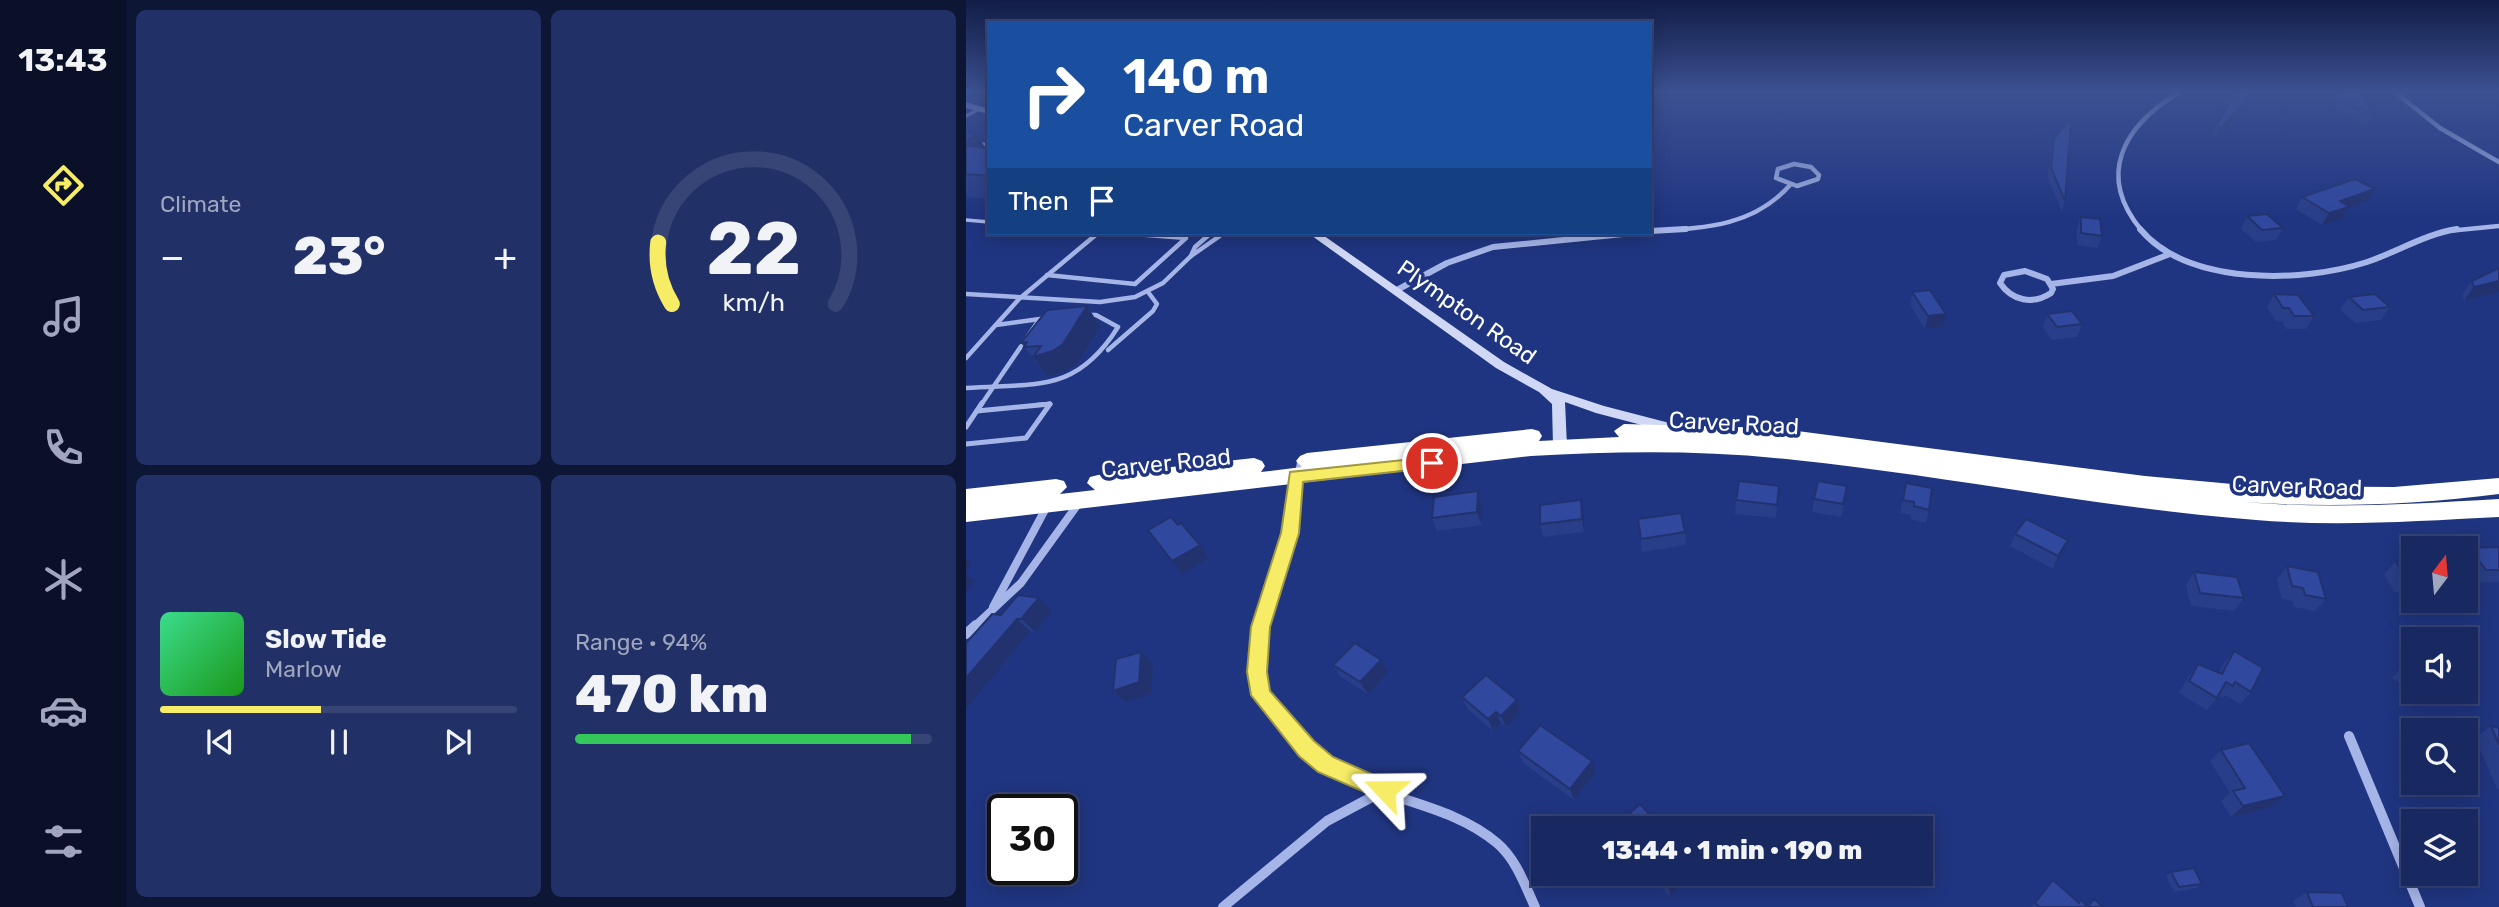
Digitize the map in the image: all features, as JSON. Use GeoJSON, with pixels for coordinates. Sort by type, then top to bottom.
{"type":"FeatureCollection","features":[{"type":"Feature","properties":{"kind":"highway","name":"Carver Road"},"geometry":{"type":"LineString","coordinates":[[966,513],[1298,469],[1560,440],[1681,430],[1840,441],[2155,485],[2268,496],[2366,497],[2499,486]]}},
{"type":"Feature","properties":{"kind":"highway","name":"Carver Road"},"geometry":{"type":"LineString","coordinates":[[1560,440],[1805,452],[2151,501],[2261,513],[2370,515],[2499,508]]}},
{"type":"Feature","properties":{"kind":"highway","name":"Carver Road"},"geometry":{"type":"LineString","coordinates":[[966,497],[1298,469]]}},
{"type":"Feature","properties":{"kind":"main road","name":"Plympton Road"},"geometry":{"type":"LineString","coordinates":[[1316,235],[1500,365],[1544,389],[1559,403],[1560,440]]}},
{"type":"Feature","properties":{"kind":"main road"},"geometry":{"type":"LineString","coordinates":[[1544,389],[1589,407],[1681,430]]}},
{"type":"Feature","properties":{"kind":"street"},"geometry":{"type":"LineString","coordinates":[[2127,135],[2119,166],[2120,190],[2132,218],[2148,238],[2170,254],[2193,263],[2231,272],[2269,276],[2308,275],[2365,263],[2438,233],[2499,226]]}},
{"type":"Feature","properties":{"kind":"street"},"geometry":{"type":"LineString","coordinates":[[2453,135],[2499,162]]}},
{"type":"Feature","properties":{"kind":"street"},"geometry":{"type":"LineString","coordinates":[[1803,165],[1814,168],[1819,174],[1816,181],[1809,184],[1790,185],[1776,178],[1776,171],[1781,167],[1803,165]]}},
{"type":"Feature","properties":{"kind":"street"},"geometry":{"type":"LineString","coordinates":[[1652,232],[1719,226],[1745,220],[1778,201],[1790,185]]}},
{"type":"Feature","properties":{"kind":"street"},"geometry":{"type":"LineString","coordinates":[[1397,290],[1428,272],[1480,250],[1547,239],[1604,235]]}},
{"type":"Feature","properties":{"kind":"street"},"geometry":{"type":"LineString","coordinates":[[2051,284],[2053,289],[2047,297],[2032,300],[2014,296],[2000,283],[2004,275],[2025,271],[2041,276],[2051,284],[2108,278],[2141,269],[2170,254]]}},
{"type":"Feature","properties":{"kind":"street"},"geometry":{"type":"LineString","coordinates":[[1298,469],[1290,533],[1260,627],[1257,672],[1261,695],[1325,765],[1385,790],[1434,805],[1479,828],[1501,845],[1535,907]]}},
{"type":"Feature","properties":{"kind":"street"},"geometry":{"type":"LineString","coordinates":[[966,634],[1021,583],[1082,498]]}},
{"type":"Feature","properties":{"kind":"street"},"geometry":{"type":"LineString","coordinates":[[990,612],[1049,502]]}},
{"type":"Feature","properties":{"kind":"street"},"geometry":{"type":"LineString","coordinates":[[2349,736],[2420,907]]}},
{"type":"Feature","properties":{"kind":"street"},"geometry":{"type":"LineString","coordinates":[[1223,907],[1327,821],[1385,790]]}},
{"type":"Feature","properties":{"kind":"lane"},"geometry":{"type":"LineString","coordinates":[[966,142],[987,145]]}},
{"type":"Feature","properties":{"kind":"lane"},"geometry":{"type":"LineString","coordinates":[[966,220],[987,222]]}},
{"type":"Feature","properties":{"kind":"lane"},"geometry":{"type":"LineString","coordinates":[[966,358],[1019,299],[1096,235]]}},
{"type":"Feature","properties":{"kind":"lane"},"geometry":{"type":"LineString","coordinates":[[1047,275],[1135,284],[1186,238],[1148,235]]}},
{"type":"Feature","properties":{"kind":"lane"},"geometry":{"type":"LineString","coordinates":[[1191,256],[1195,247],[1209,235]]}},
{"type":"Feature","properties":{"kind":"lane"},"geometry":{"type":"LineString","coordinates":[[966,294],[1019,299],[1118,301],[1148,292],[1163,283],[1191,256],[1221,235]]}},
{"type":"Feature","properties":{"kind":"lane"},"geometry":{"type":"LineString","coordinates":[[966,388],[1051,382],[1077,375],[1153,311],[1157,304],[1148,292]]}},
{"type":"Feature","properties":{"kind":"lane"},"geometry":{"type":"LineString","coordinates":[[1083,315],[1096,315],[1118,327],[1105,352]]}},
{"type":"Feature","properties":{"kind":"lane"},"geometry":{"type":"LineString","coordinates":[[996,325],[1056,317]]}},
{"type":"Feature","properties":{"kind":"lane"},"geometry":{"type":"LineString","coordinates":[[966,427],[1039,319]]}},
{"type":"Feature","properties":{"kind":"lane"},"geometry":{"type":"LineString","coordinates":[[966,444],[1026,438],[1050,404],[976,411]]}},
{"type":"Feature","properties":{"kind":"building"},"geometry":{"type":"Polygon","coordinates":[[[2057,135],[2070,135],[2065,201],[2051,168],[2057,135]]]}},
{"type":"Feature","properties":{"kind":"building"},"geometry":{"type":"Polygon","coordinates":[[[966,146],[987,148],[987,176],[966,174],[966,146]]]}},
{"type":"Feature","properties":{"kind":"building"},"geometry":{"type":"Polygon","coordinates":[[[2355,179],[2375,189],[2340,201],[2349,207],[2329,213],[2302,197],[2355,179]]]}},
{"type":"Feature","properties":{"kind":"building"},"geometry":{"type":"Polygon","coordinates":[[[2267,214],[2283,228],[2262,230],[2247,216],[2267,214]]]}},
{"type":"Feature","properties":{"kind":"building"},"geometry":{"type":"Polygon","coordinates":[[[2081,217],[2100,219],[2102,236],[2081,233],[2081,217]]]}},
{"type":"Feature","properties":{"kind":"building"},"geometry":{"type":"Polygon","coordinates":[[[2499,268],[2499,281],[2474,287],[2472,281],[2499,268]]]}},
{"type":"Feature","properties":{"kind":"building"},"geometry":{"type":"Polygon","coordinates":[[[1930,290],[1946,314],[1928,316],[1912,292],[1930,290]]]}},
{"type":"Feature","properties":{"kind":"building"},"geometry":{"type":"Polygon","coordinates":[[[2274,294],[2298,295],[2314,316],[2294,316],[2289,308],[2283,308],[2274,294]]]}},
{"type":"Feature","properties":{"kind":"building"},"geometry":{"type":"Polygon","coordinates":[[[2375,294],[2390,307],[2363,310],[2349,297],[2375,294]]]}},
{"type":"Feature","properties":{"kind":"building"},"geometry":{"type":"Polygon","coordinates":[[[1087,306],[1063,344],[1053,351],[1033,357],[1041,346],[1024,347],[1027,342],[1021,343],[1047,310],[1087,306]]]}},
{"type":"Feature","properties":{"kind":"building"},"geometry":{"type":"Polygon","coordinates":[[[2072,311],[2082,324],[2057,327],[2047,314],[2072,311]]]}},
{"type":"Feature","properties":{"kind":"building"},"geometry":{"type":"Polygon","coordinates":[[[1739,481],[1779,486],[1777,505],[1736,500],[1739,481]]]}},
{"type":"Feature","properties":{"kind":"building"},"geometry":{"type":"Polygon","coordinates":[[[1818,481],[1847,486],[1843,504],[1814,499],[1818,481]]]}},
{"type":"Feature","properties":{"kind":"building"},"geometry":{"type":"Polygon","coordinates":[[[1906,483],[1932,488],[1929,510],[1903,500],[1906,483]]]}},
{"type":"Feature","properties":{"kind":"building"},"geometry":{"type":"Polygon","coordinates":[[[1478,491],[1477,512],[1432,518],[1434,497],[1478,491]]]}},
{"type":"Feature","properties":{"kind":"building"},"geometry":{"type":"Polygon","coordinates":[[[1581,500],[1582,519],[1540,524],[1540,505],[1581,500]]]}},
{"type":"Feature","properties":{"kind":"building"},"geometry":{"type":"Polygon","coordinates":[[[1681,513],[1685,532],[1641,539],[1638,519],[1681,513]]]}},
{"type":"Feature","properties":{"kind":"building"},"geometry":{"type":"Polygon","coordinates":[[[1171,517],[1178,525],[1181,523],[1200,545],[1172,561],[1148,530],[1171,517]]]}},
{"type":"Feature","properties":{"kind":"building"},"geometry":{"type":"Polygon","coordinates":[[[2026,519],[2068,540],[2058,556],[2015,534],[2026,519]]]}},
{"type":"Feature","properties":{"kind":"building"},"geometry":{"type":"Polygon","coordinates":[[[2499,547],[2499,570],[2486,570],[2478,560],[2478,548],[2499,547]]]}},
{"type":"Feature","properties":{"kind":"building"},"geometry":{"type":"Polygon","coordinates":[[[2287,566],[2318,572],[2326,599],[2305,595],[2303,588],[2292,586],[2287,566]]]}},
{"type":"Feature","properties":{"kind":"building"},"geometry":{"type":"Polygon","coordinates":[[[2194,572],[2237,577],[2244,598],[2200,593],[2194,572]]]}},
{"type":"Feature","properties":{"kind":"building"},"geometry":{"type":"Polygon","coordinates":[[[1018,595],[1039,598],[966,678],[966,643],[992,614],[1001,615],[1018,595]]]}},
{"type":"Feature","properties":{"kind":"building"},"geometry":{"type":"Polygon","coordinates":[[[1355,643],[1381,660],[1360,682],[1333,665],[1355,643]]]}},
{"type":"Feature","properties":{"kind":"building"},"geometry":{"type":"Polygon","coordinates":[[[2234,651],[2263,668],[2251,692],[2235,682],[2233,686],[2226,682],[2217,698],[2189,681],[2198,664],[2222,674],[2234,651]]]}},
{"type":"Feature","properties":{"kind":"building"},"geometry":{"type":"Polygon","coordinates":[[[1141,652],[1139,682],[1113,691],[1116,659],[1141,652]]]}},
{"type":"Feature","properties":{"kind":"building"},"geometry":{"type":"Polygon","coordinates":[[[1486,675],[1517,700],[1501,716],[1496,712],[1488,719],[1462,697],[1486,675]]]}},
{"type":"Feature","properties":{"kind":"building"},"geometry":{"type":"Polygon","coordinates":[[[1540,725],[1592,761],[1570,789],[1518,751],[1540,725]]]}},
{"type":"Feature","properties":{"kind":"building"},"geometry":{"type":"Polygon","coordinates":[[[2491,726],[2499,728],[2499,745],[2491,726]]]}},
{"type":"Feature","properties":{"kind":"building"},"geometry":{"type":"Polygon","coordinates":[[[2249,743],[2285,796],[2243,806],[2233,791],[2245,788],[2221,750],[2249,743]]]}},
{"type":"Feature","properties":{"kind":"building"},"geometry":{"type":"Polygon","coordinates":[[[1640,804],[1651,816],[1627,816],[1640,804]]]}},
{"type":"Feature","properties":{"kind":"building"},"geometry":{"type":"Polygon","coordinates":[[[2194,868],[2202,884],[2179,887],[2171,872],[2194,868]]]}},
{"type":"Feature","properties":{"kind":"building"},"geometry":{"type":"Polygon","coordinates":[[[2053,880],[2079,903],[2081,900],[2088,907],[2040,907],[2035,903],[2053,880]]]}},
{"type":"Feature","properties":{"kind":"building"},"geometry":{"type":"Polygon","coordinates":[[[2307,892],[2342,893],[2348,907],[2313,907],[2307,892]]]}},
{"type":"Feature","properties":{"kind":"building"},"geometry":{"type":"Polygon","coordinates":[[[2094,899],[2103,907],[2088,907],[2094,899]]]}},
{"type":"Feature","properties":{"kind":"route"},"geometry":{"type":"LineString","coordinates":[[1385,790],[1325,765],[1261,695],[1257,672],[1260,627],[1290,533],[1296,477],[1432,463]]}}]}
